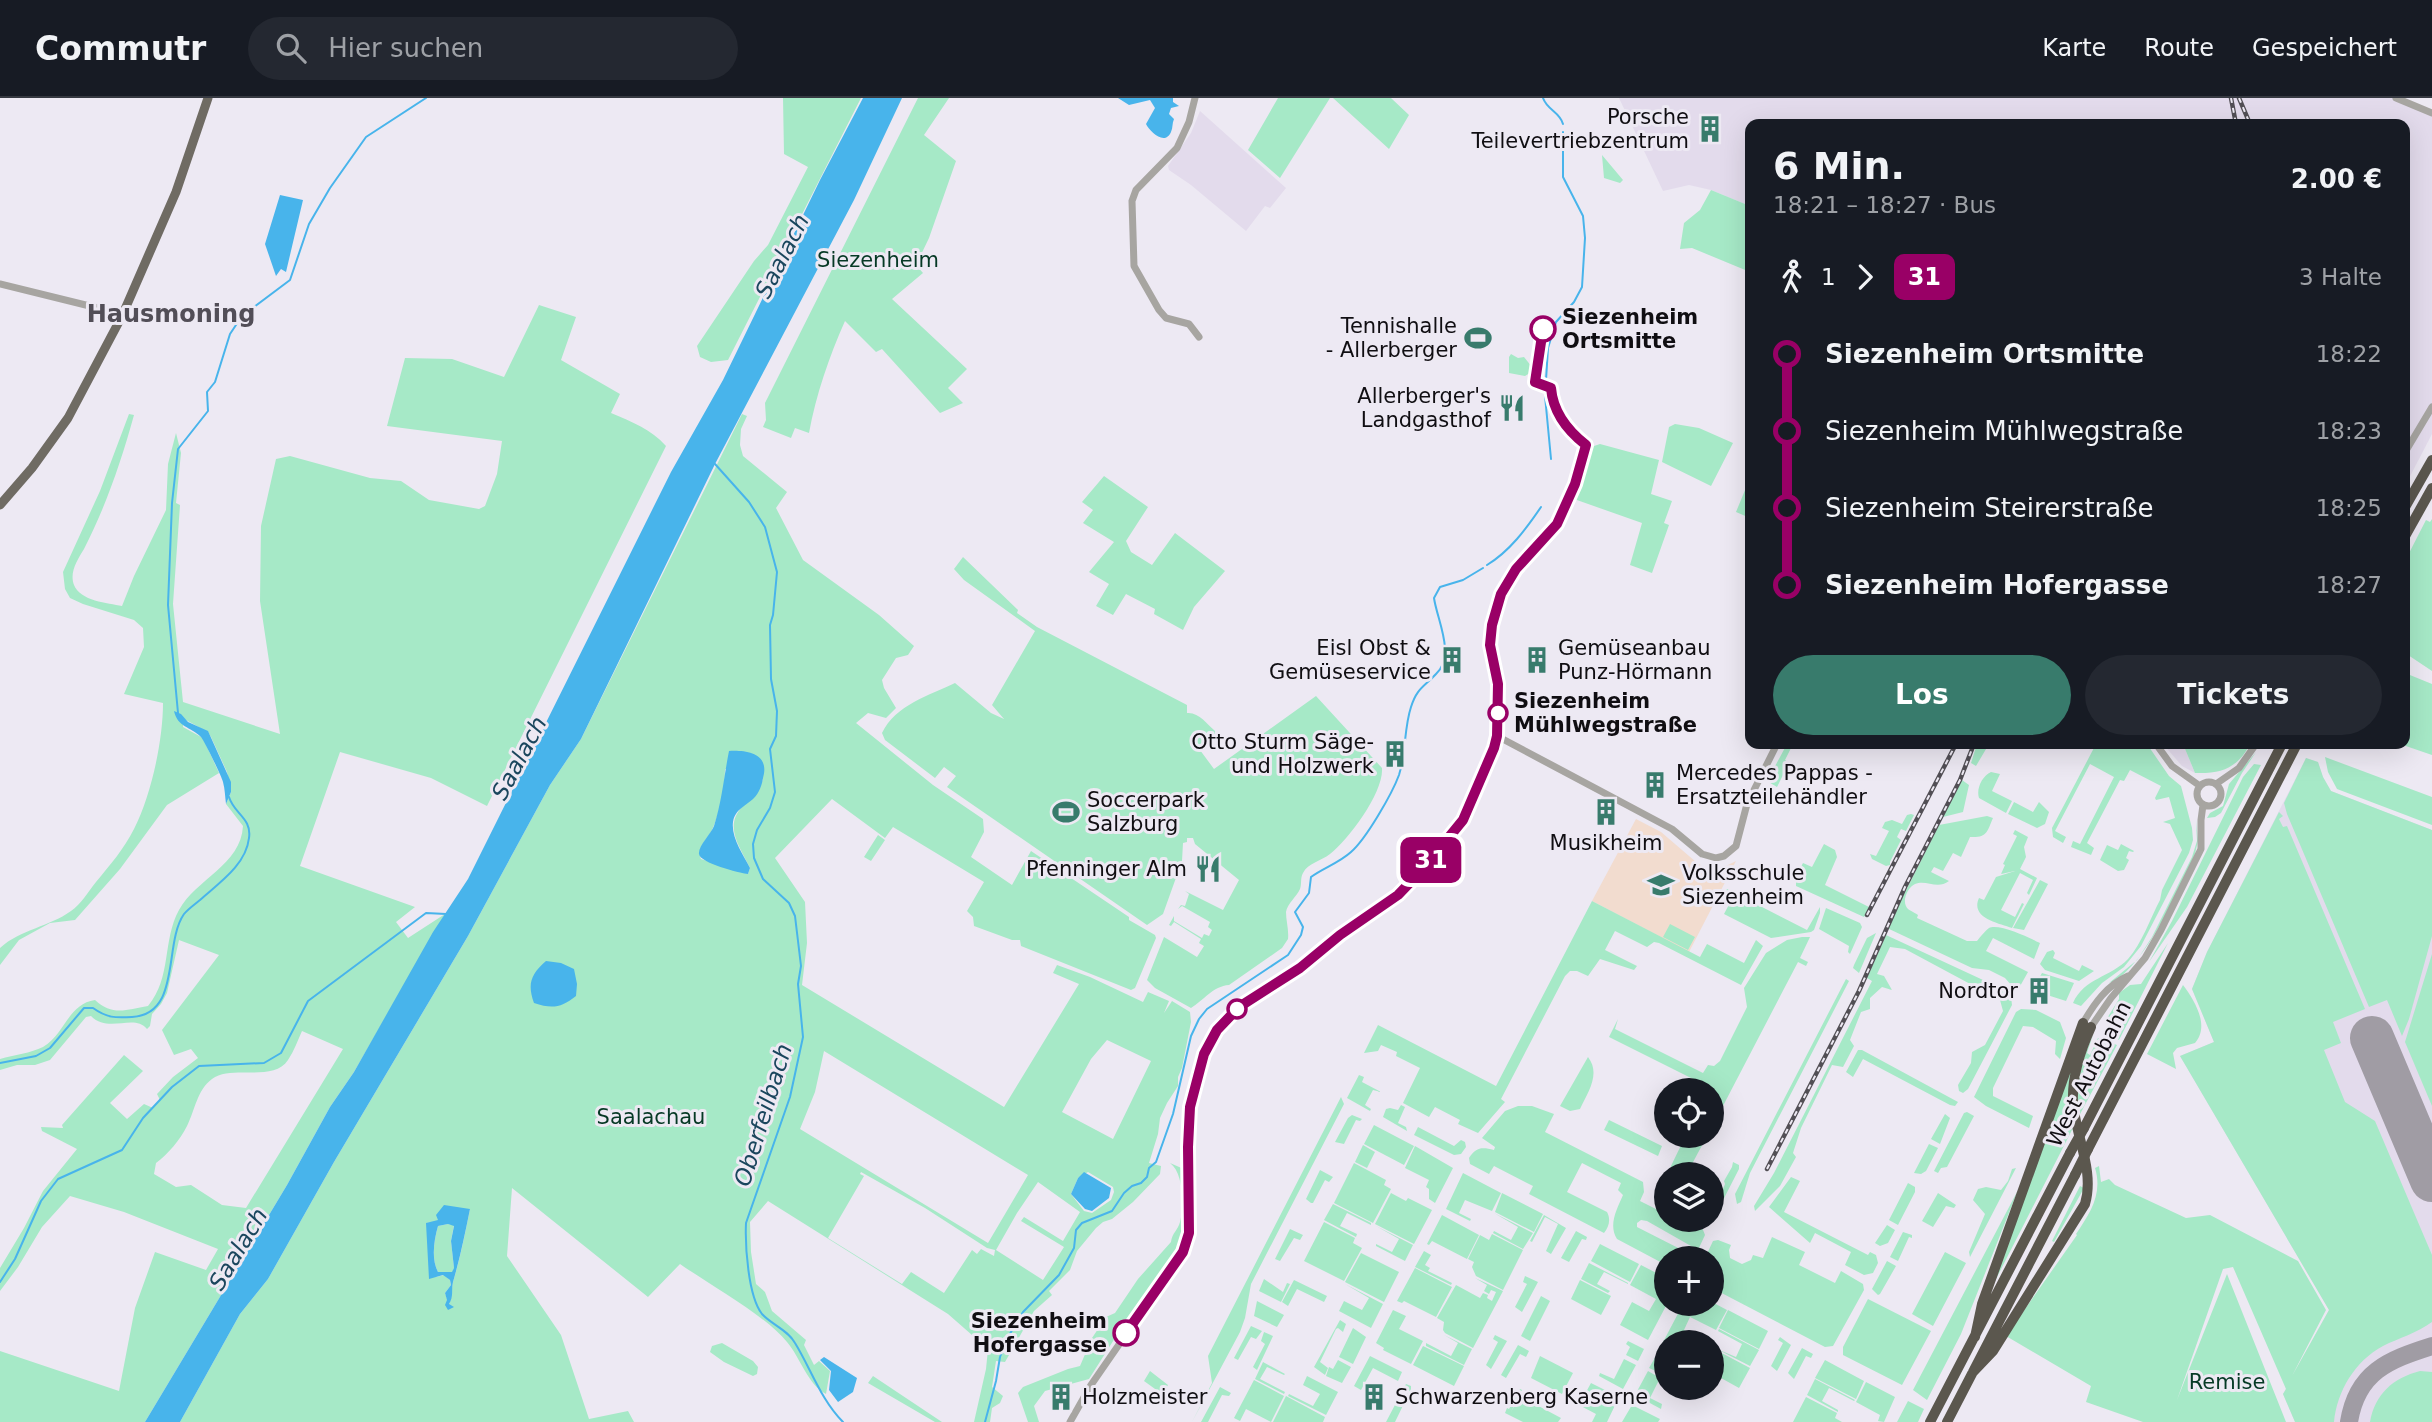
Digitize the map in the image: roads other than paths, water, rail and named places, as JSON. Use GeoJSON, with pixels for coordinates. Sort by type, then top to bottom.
{"type":"FeatureCollection","features":[{"type":"Feature","properties":{"kind":"highway"},"geometry":{"type":"LineString","coordinates":[[2410,498],[2432,460]]}},
{"type":"Feature","properties":{"kind":"highway"},"geometry":{"type":"LineString","coordinates":[[2410,527],[2432,488]]}},
{"type":"Feature","properties":{"kind":"highway","name":"West Autobahn"},"geometry":{"type":"LineString","coordinates":[[1930,1422],[2279,749]]}},
{"type":"Feature","properties":{"kind":"highway","name":"West Autobahn"},"geometry":{"type":"LineString","coordinates":[[1947,1422],[2294,749]]}},
{"type":"Feature","properties":{"kind":"highway"},"geometry":{"type":"LineString","coordinates":[[1975,1338],[1982,1304],[2087,1025]]}},
{"type":"Feature","properties":{"kind":"highway"},"geometry":{"type":"LineString","coordinates":[[1973,1373],[1993,1351],[2085,1204],[2088,1182],[2073,1102],[2087,1025]]}},
{"type":"Feature","properties":{"kind":"main road"},"geometry":{"type":"LineString","coordinates":[[0,505],[32,468],[62,426],[122,316],[176,192],[208,98]]}},
{"type":"Feature","properties":{"kind":"street"},"geometry":{"type":"LineString","coordinates":[[1195,98],[1189,122],[1177,148],[1136,190],[1132,201],[1134,265],[1166,318],[1189,324],[1199,337]]}},
{"type":"Feature","properties":{"kind":"street"},"geometry":{"type":"LineString","coordinates":[[2396,98],[2432,113]]}},
{"type":"Feature","properties":{"kind":"street"},"geometry":{"type":"LineString","coordinates":[[0,284],[122,316]]}},
{"type":"Feature","properties":{"kind":"street"},"geometry":{"type":"LineString","coordinates":[[2410,444],[2432,407]]}},
{"type":"Feature","properties":{"kind":"street"},"geometry":{"type":"LineString","coordinates":[[1070,1422],[1091,1385],[1183,1252],[1189,1233],[1191,1212],[1188,1147],[1190,1107],[1211,1040],[1227,1017],[1239,1007],[1300,968],[1340,935],[1398,895],[1423,869],[1463,820],[1497,736],[1672,829],[1702,854],[1716,858],[1724,856],[1736,846],[1747,804],[1774,749]]}},
{"type":"Feature","properties":{"kind":"street"},"geometry":{"type":"LineString","coordinates":[[2160,749],[2172,766],[2200,786]]}},
{"type":"Feature","properties":{"kind":"street"},"geometry":{"type":"LineString","coordinates":[[2087,1025],[2098,999],[2120,980],[2129,976],[2145,958],[2199,854],[2202,844],[2203,805],[2198,798],[2200,786],[2206,782],[2216,784],[2239,768],[2252,749]]}},
{"type":"Feature","properties":{"kind":"street"},"geometry":{"type":"LineString","coordinates":[[2203,805],[2211,806],[2219,802],[2222,795],[2216,784]]}},
{"type":"Feature","properties":{"kind":"water"},"geometry":{"type":"Polygon","coordinates":[[[863,98],[902,98],[854,200],[715,464],[581,739],[550,785],[468,936],[268,1279],[240,1314],[180,1422],[145,1422],[287,1185],[330,1107],[354,1072],[433,932],[468,879],[671,472],[723,380],[863,98]]]}},
{"type":"Feature","properties":{"kind":"water"},"geometry":{"type":"Polygon","coordinates":[[[1118,98],[1173,98],[1173,102],[1179,106],[1171,108],[1169,114],[1174,119],[1168,136],[1158,136],[1146,124],[1155,108],[1150,100],[1129,105],[1118,98]]]}},
{"type":"Feature","properties":{"kind":"water"},"geometry":{"type":"Polygon","coordinates":[[[280,195],[303,200],[286,272],[281,269],[276,276],[265,244],[280,195]]]}},
{"type":"Feature","properties":{"kind":"water"},"geometry":{"type":"Polygon","coordinates":[[[174,711],[188,722],[208,731],[231,782],[231,792],[226,804],[222,779],[203,740],[178,721],[174,711]]]}},
{"type":"Feature","properties":{"kind":"water"},"geometry":{"type":"Polygon","coordinates":[[[729,751],[756,755],[764,770],[757,794],[738,811],[733,822],[736,840],[750,868],[748,874],[713,864],[699,854],[700,847],[717,817],[729,751]]]}},
{"type":"Feature","properties":{"kind":"water"},"geometry":{"type":"Polygon","coordinates":[[[546,961],[561,963],[574,969],[576,996],[566,1003],[551,1007],[534,1003],[532,980],[546,961]]]}},
{"type":"Feature","properties":{"kind":"water"},"geometry":{"type":"Polygon","coordinates":[[[1084,1172],[1111,1188],[1109,1198],[1092,1211],[1085,1209],[1071,1194],[1078,1178],[1084,1172]]]}},
{"type":"Feature","properties":{"kind":"water"},"geometry":{"type":"Polygon","coordinates":[[[444,1205],[470,1209],[449,1304],[454,1307],[448,1310],[445,1293],[451,1285],[450,1280],[443,1275],[429,1279],[426,1223],[438,1220],[436,1215],[444,1205]],[[438,1226],[434,1255],[438,1272],[452,1272],[454,1268],[451,1241],[454,1226],[438,1226]]]}},
{"type":"Feature","properties":{"kind":"water"},"geometry":{"type":"Polygon","coordinates":[[[824,1357],[857,1378],[853,1392],[838,1402],[829,1390],[831,1371],[820,1360],[824,1357]]]}},
{"type":"Feature","properties":{"kind":"waterway"},"geometry":{"type":"LineString","coordinates":[[178,713],[168,605],[172,503],[178,449],[208,411],[207,392],[215,382],[230,334],[242,316],[290,280],[309,224],[330,188],[366,137],[426,98]]}},
{"type":"Feature","properties":{"kind":"waterway"},"geometry":{"type":"LineString","coordinates":[[1543,98],[1563,124]]}},
{"type":"Feature","properties":{"kind":"waterway"},"geometry":{"type":"LineString","coordinates":[[1551,459],[1545,396],[1548,348],[1556,322],[1574,302],[1582,287],[1585,238],[1583,216],[1563,177],[1563,132]]}},
{"type":"Feature","properties":{"kind":"waterway","name":"Oberfeilbach"},"geometry":{"type":"LineString","coordinates":[[715,464],[749,502],[765,527],[777,572],[770,625],[771,679],[777,711],[776,736],[770,749],[775,792],[753,844],[754,858],[763,879],[789,903],[795,916],[801,966],[798,984],[803,1037],[790,1097],[746,1223],[748,1270],[757,1306],[762,1314],[792,1338],[822,1394],[843,1422]]}},
{"type":"Feature","properties":{"kind":"waterway"},"geometry":{"type":"LineString","coordinates":[[1487,565],[1510,546],[1541,507]]}},
{"type":"Feature","properties":{"kind":"waterway"},"geometry":{"type":"LineString","coordinates":[[985,1422],[1000,1357],[1008,1337],[1023,1312],[1059,1275],[1074,1248],[1076,1230],[1082,1223],[1112,1211],[1124,1193],[1147,1177],[1149,1168],[1156,1162],[1173,1114],[1191,1036],[1199,1019],[1207,1009],[1288,955],[1301,935],[1303,927],[1295,912],[1309,893],[1311,877],[1351,852],[1385,804],[1399,775],[1413,701],[1442,666],[1445,657],[1444,637],[1434,598],[1440,587],[1463,580],[1483,568]]}},
{"type":"Feature","properties":{"kind":"waterway"},"geometry":{"type":"LineString","coordinates":[[0,1063],[36,1056],[50,1048],[84,1008],[93,1008],[111,1017],[132,1017],[148,1013],[158,1004],[165,991],[174,942],[184,914],[230,873],[247,848],[248,826],[229,797]]}},
{"type":"Feature","properties":{"kind":"waterway"},"geometry":{"type":"LineString","coordinates":[[0,1282],[15,1259],[41,1201],[58,1179],[122,1150],[143,1118],[172,1087],[199,1066],[264,1063],[281,1053],[308,1001],[426,913],[446,914]]}},
{"type":"Feature","properties":{"kind":"railway"},"geometry":{"type":"LineString","coordinates":[[2231,98],[2235,119]]}},
{"type":"Feature","properties":{"kind":"railway"},"geometry":{"type":"LineString","coordinates":[[2239,98],[2248,119]]}},
{"type":"Feature","properties":{"kind":"railway"},"geometry":{"type":"LineString","coordinates":[[1867,915],[1953,749]]}},
{"type":"Feature","properties":{"kind":"railway"},"geometry":{"type":"LineString","coordinates":[[1767,1169],[1859,991],[1905,887],[1960,780],[1972,749]]}},
{"type":"Feature","properties":{"kind":"place","name":"Porsche Teilevertriebzentrum"},"geometry":{"type":"Point","coordinates":[1710,129]}},
{"type":"Feature","properties":{"kind":"place","name":"Siezenheim Ortsmitte"},"geometry":{"type":"Point","coordinates":[1543,329]}},
{"type":"Feature","properties":{"kind":"place","name":"Tennishalle - Allerberger"},"geometry":{"type":"Point","coordinates":[1478,338]}},
{"type":"Feature","properties":{"kind":"place","name":"Allerberger's Landgasthof"},"geometry":{"type":"Point","coordinates":[1512,408]}},
{"type":"Feature","properties":{"kind":"place","name":"Eisl Obst & Gemüseservice"},"geometry":{"type":"Point","coordinates":[1452,660]}},
{"type":"Feature","properties":{"kind":"place","name":"Gemüseanbau Punz-Hörmann"},"geometry":{"type":"Point","coordinates":[1537,660]}},
{"type":"Feature","properties":{"kind":"place","name":"Siezenheim Mühlwegstraße"},"geometry":{"type":"Point","coordinates":[1498,713]}},
{"type":"Feature","properties":{"kind":"place","name":"Otto Sturm Säge- und Holzwerk"},"geometry":{"type":"Point","coordinates":[1395,754]}},
{"type":"Feature","properties":{"kind":"place","name":"Mercedes Pappas - Ersatzteilehändler"},"geometry":{"type":"Point","coordinates":[1655,785]}},
{"type":"Feature","properties":{"kind":"place","name":"Soccerpark Salzburg"},"geometry":{"type":"Point","coordinates":[1066,812]}},
{"type":"Feature","properties":{"kind":"place","name":"Musikheim"},"geometry":{"type":"Point","coordinates":[1606,812]}},
{"type":"Feature","properties":{"kind":"place","name":"Pfenninger Alm"},"geometry":{"type":"Point","coordinates":[1208,869]}},
{"type":"Feature","properties":{"kind":"place","name":"Volksschule Siezenheim"},"geometry":{"type":"Point","coordinates":[1661,885]}},
{"type":"Feature","properties":{"kind":"place","name":"Nordtor"},"geometry":{"type":"Point","coordinates":[2039,991]}},
{"type":"Feature","properties":{"kind":"place","name":"Siezenheim Hofergasse"},"geometry":{"type":"Point","coordinates":[1126,1333]}},
{"type":"Feature","properties":{"kind":"place","name":"Holzmeister"},"geometry":{"type":"Point","coordinates":[1061,1397]}},
{"type":"Feature","properties":{"kind":"place","name":"Schwarzenberg Kaserne"},"geometry":{"type":"Point","coordinates":[1374,1397]}},
{"type":"Feature","properties":{"kind":"district","name":"Hausmoning"},"geometry":{"type":"Point","coordinates":[171,314]}},
{"type":"Feature","properties":{"kind":"water label","name":"Saalach"},"geometry":{"type":"Point","coordinates":[782,256]}},
{"type":"Feature","properties":{"kind":"water label","name":"Saalach"},"geometry":{"type":"Point","coordinates":[519,758]}},
{"type":"Feature","properties":{"kind":"water label","name":"Saalach"},"geometry":{"type":"Point","coordinates":[238,1249]}},
{"type":"Feature","properties":{"kind":"park label","name":"Siezenheim"},"geometry":{"type":"Point","coordinates":[878,260]}},
{"type":"Feature","properties":{"kind":"park label","name":"Saalachau"},"geometry":{"type":"Point","coordinates":[651,1117]}},
{"type":"Feature","properties":{"kind":"park label","name":"Remise"},"geometry":{"type":"Point","coordinates":[2227,1382]}}]}
